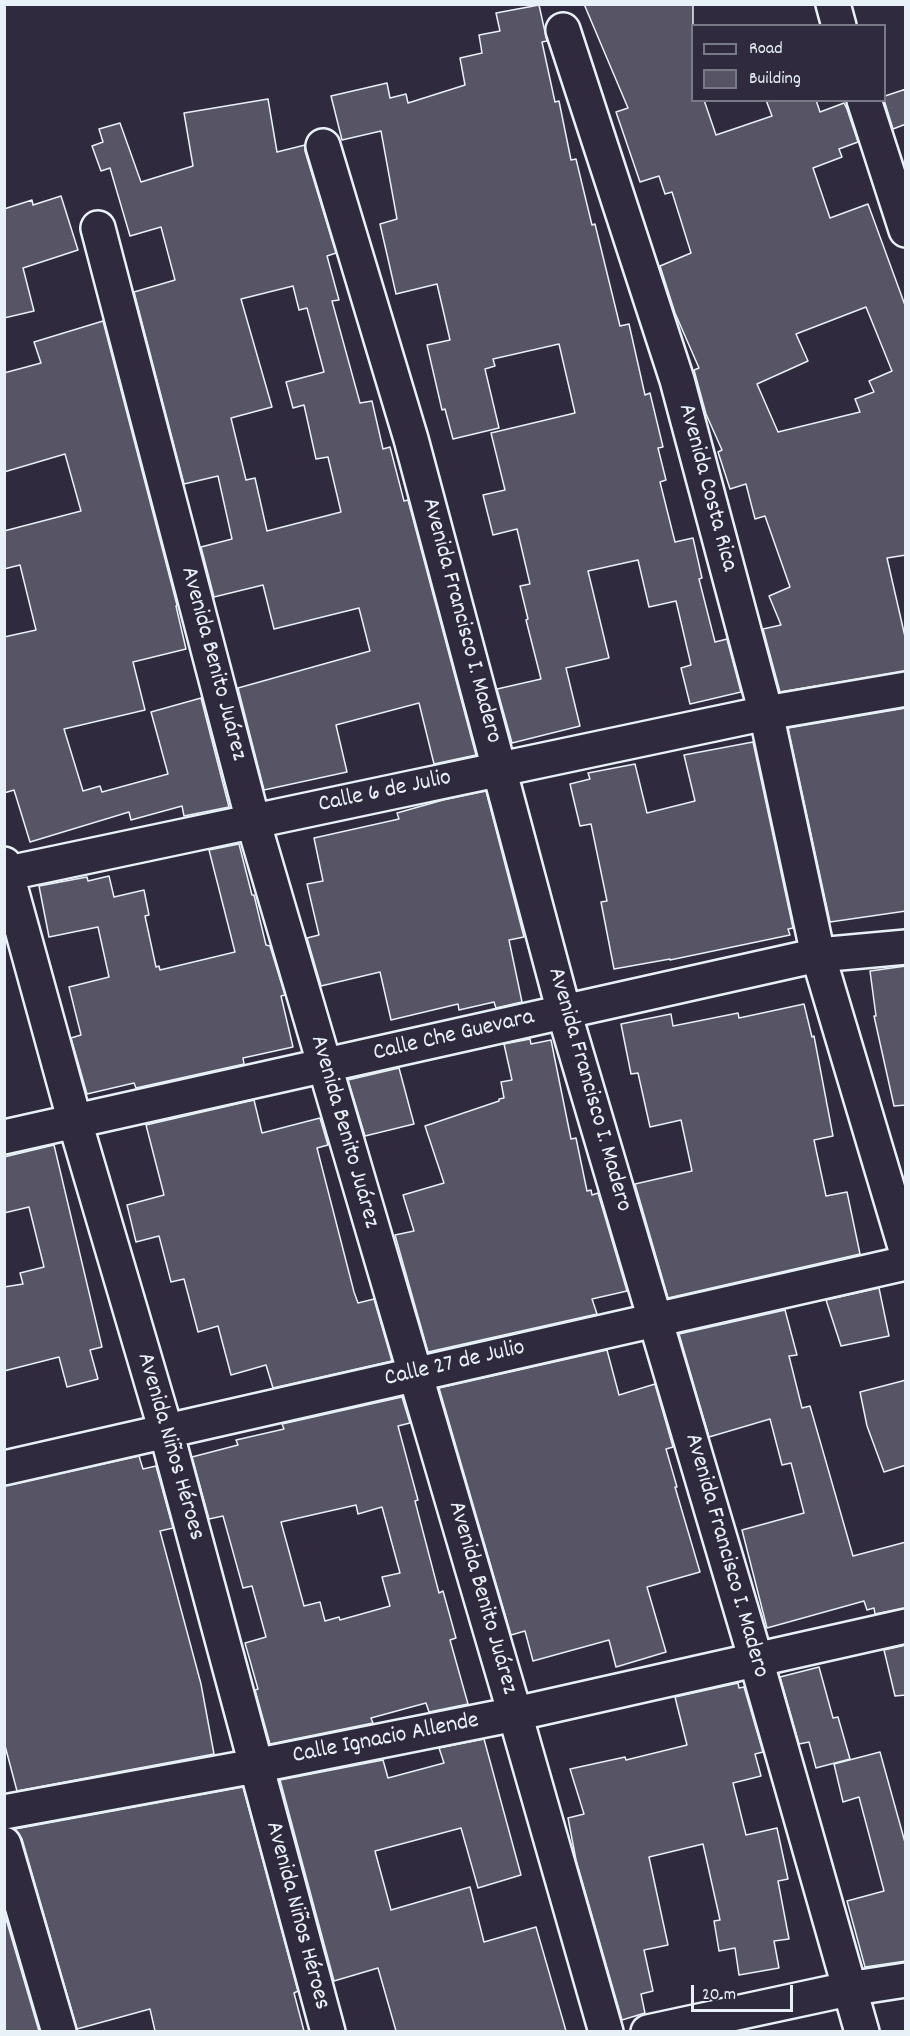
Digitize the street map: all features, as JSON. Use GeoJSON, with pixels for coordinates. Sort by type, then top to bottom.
{"type":"FeatureCollection","features":[{"type":"Feature","properties":{"kind":"street"},"geometry":{"type":"LineString","coordinates":[[833,4],[839,24]]}},
{"type":"Feature","properties":{"kind":"street","name":"Avenida Costa Rica"},"geometry":{"type":"LineString","coordinates":[[562,30],[677,380],[766,713],[818,955],[906,1250]]}},
{"type":"Feature","properties":{"kind":"street"},"geometry":{"type":"LineString","coordinates":[[865,102],[906,230]]}},
{"type":"Feature","properties":{"kind":"street","name":"Avenida Francisco I. Madero"},"geometry":{"type":"LineString","coordinates":[[323,146],[411,439],[564,1012],[756,1660],[861,2031]]}},
{"type":"Feature","properties":{"kind":"street","name":"Avenida Benito Juárez"},"geometry":{"type":"LineString","coordinates":[[98,228],[253,821],[606,2031]]}},
{"type":"Feature","properties":{"kind":"street","name":"Calle 6 de Julio"},"geometry":{"type":"LineString","coordinates":[[5,870],[253,821],[766,713],[906,689]]}},
{"type":"Feature","properties":{"kind":"street","name":"Avenida Niños Héroes"},"geometry":{"type":"LineString","coordinates":[[5,870],[75,1122],[166,1431],[328,2031]]}},
{"type":"Feature","properties":{"kind":"street","name":"Calle Che Guevara"},"geometry":{"type":"LineString","coordinates":[[4,1137],[818,955],[906,947]]}},
{"type":"Feature","properties":{"kind":"street","name":"Calle 27 de Julio"},"geometry":{"type":"LineString","coordinates":[[4,1468],[906,1263]]}},
{"type":"Feature","properties":{"kind":"street","name":"Calle Ignacio Allende"},"geometry":{"type":"LineString","coordinates":[[4,1812],[255,1766],[515,1714],[906,1626]]}},
{"type":"Feature","properties":{"kind":"street"},"geometry":{"type":"LineString","coordinates":[[4,1844],[59,2031]]}},
{"type":"Feature","properties":{"kind":"street"},"geometry":{"type":"LineString","coordinates":[[648,2031],[848,1989],[906,1980]]}},
{"type":"Feature","properties":{"kind":"building"},"geometry":{"type":"Polygon","coordinates":[[[584,4],[693,4],[691,102],[705,102],[716,135],[772,116],[767,102],[817,102],[820,112],[844,103],[858,142],[839,149],[842,157],[813,168],[830,218],[868,204],[906,308],[906,555],[887,558],[906,641],[906,671],[780,692],[763,629],[781,625],[769,596],[790,587],[765,516],[755,519],[746,484],[730,489],[718,452],[722,450],[706,414],[694,370],[699,368],[675,313],[660,266],[691,253],[672,192],[665,194],[659,176],[640,182],[616,112],[628,108],[584,4]],[[866,307],[796,334],[808,361],[757,384],[778,432],[860,412],[855,399],[874,392],[869,381],[892,371],[866,307]]]}},
{"type":"Feature","properties":{"kind":"building"},"geometry":{"type":"Polygon","coordinates":[[[539,5],[547,41],[542,42],[555,102],[559,101],[571,160],[576,159],[592,225],[595,224],[620,326],[629,324],[645,395],[650,393],[663,447],[658,448],[666,480],[660,482],[675,542],[693,538],[702,578],[699,579],[715,642],[727,639],[741,692],[690,704],[681,668],[691,665],[676,601],[649,607],[638,560],[588,571],[609,658],[566,668],[580,726],[512,743],[497,689],[541,679],[520,586],[530,584],[517,529],[493,535],[483,495],[505,490],[491,433],[575,413],[559,344],[493,359],[495,366],[485,369],[499,428],[453,439],[445,409],[442,410],[427,345],[450,340],[437,284],[396,294],[380,224],[397,219],[381,131],[342,140],[331,96],[387,83],[390,98],[406,94],[408,103],[465,85],[460,58],[482,53],[479,35],[500,31],[496,13],[539,5]]]}},
{"type":"Feature","properties":{"kind":"building"},"geometry":{"type":"Polygon","coordinates":[[[906,89],[906,124],[893,129],[885,102],[886,96],[906,89]]]}},
{"type":"Feature","properties":{"kind":"building"},"geometry":{"type":"Polygon","coordinates":[[[268,99],[277,152],[305,145],[336,253],[327,256],[339,300],[332,301],[360,403],[372,401],[383,449],[390,447],[404,501],[408,500],[476,755],[434,764],[419,703],[336,725],[347,772],[264,790],[238,688],[370,651],[359,608],[274,629],[263,585],[214,597],[201,547],[232,539],[218,476],[184,484],[134,292],[175,280],[161,227],[130,236],[110,168],[101,171],[92,146],[103,142],[99,129],[120,123],[141,182],[193,166],[184,113],[268,99]],[[293,286],[241,299],[272,407],[231,418],[246,480],[255,478],[267,531],[341,512],[328,457],[316,459],[304,405],[293,408],[286,382],[324,372],[307,308],[299,310],[293,286]]]}},
{"type":"Feature","properties":{"kind":"building"},"geometry":{"type":"Polygon","coordinates":[[[61,196],[78,250],[23,268],[34,311],[4,318],[4,209],[32,200],[33,205],[61,196]]]}},
{"type":"Feature","properties":{"kind":"building"},"geometry":{"type":"Polygon","coordinates":[[[103,321],[177,605],[186,649],[133,662],[145,710],[64,729],[83,791],[100,786],[102,792],[168,774],[151,712],[201,698],[229,807],[184,816],[182,806],[131,820],[129,812],[30,842],[14,790],[4,793],[4,637],[36,630],[20,565],[4,569],[4,531],[81,511],[65,454],[4,472],[4,373],[41,363],[34,342],[103,321]]]}},
{"type":"Feature","properties":{"kind":"building"},"geometry":{"type":"Polygon","coordinates":[[[906,708],[906,911],[830,922],[788,728],[906,708]]]}},
{"type":"Feature","properties":{"kind":"building"},"geometry":{"type":"Polygon","coordinates":[[[753,742],[793,928],[788,929],[790,935],[614,969],[601,902],[607,901],[591,824],[580,826],[570,784],[590,779],[588,773],[635,764],[647,813],[695,801],[684,755],[753,742]]]}},
{"type":"Feature","properties":{"kind":"building"},"geometry":{"type":"Polygon","coordinates":[[[486,791],[524,937],[509,940],[522,1002],[496,1008],[494,1002],[459,1010],[458,1004],[391,1020],[380,972],[321,986],[307,938],[319,935],[307,884],[323,881],[314,838],[399,819],[397,813],[486,791]]]}},
{"type":"Feature","properties":{"kind":"building"},"geometry":{"type":"Polygon","coordinates":[[[239,844],[266,945],[270,946],[285,995],[281,996],[293,1047],[243,1058],[244,1064],[136,1088],[134,1083],[87,1094],[71,1038],[81,1035],[69,987],[109,977],[98,927],[49,937],[39,886],[87,877],[88,881],[109,876],[114,897],[144,890],[149,915],[145,916],[156,967],[159,966],[160,970],[235,952],[209,850],[239,844]]]}},
{"type":"Feature","properties":{"kind":"building"},"geometry":{"type":"Polygon","coordinates":[[[906,966],[906,1105],[894,1106],[874,1016],[876,1016],[870,971],[906,966]]]}},
{"type":"Feature","properties":{"kind":"building"},"geometry":{"type":"Polygon","coordinates":[[[804,1004],[812,1037],[814,1036],[833,1136],[814,1140],[826,1196],[847,1192],[860,1254],[668,1298],[635,1184],[692,1171],[681,1120],[650,1127],[638,1073],[631,1074],[621,1024],[671,1014],[673,1026],[738,1013],[739,1018],[804,1004]]]}},
{"type":"Feature","properties":{"kind":"building"},"geometry":{"type":"Polygon","coordinates":[[[530,1039],[531,1044],[551,1040],[571,1139],[576,1138],[587,1191],[591,1190],[592,1195],[598,1193],[627,1291],[592,1299],[597,1314],[428,1352],[395,1235],[414,1231],[403,1195],[444,1183],[425,1126],[504,1098],[501,1082],[512,1080],[504,1044],[530,1039]]]}},
{"type":"Feature","properties":{"kind":"building"},"geometry":{"type":"Polygon","coordinates":[[[399,1068],[414,1124],[365,1136],[348,1080],[399,1068]]]}},
{"type":"Feature","properties":{"kind":"building"},"geometry":{"type":"Polygon","coordinates":[[[254,1100],[262,1133],[320,1118],[328,1145],[317,1148],[354,1292],[358,1303],[374,1299],[392,1361],[273,1388],[266,1365],[231,1375],[218,1326],[198,1332],[184,1279],[171,1282],[159,1236],[136,1242],[127,1205],[164,1195],[146,1125],[254,1100]]]}},
{"type":"Feature","properties":{"kind":"building"},"geometry":{"type":"Polygon","coordinates":[[[54,1145],[102,1347],[90,1350],[98,1379],[67,1387],[59,1357],[4,1371],[4,1287],[23,1284],[20,1273],[44,1267],[29,1207],[4,1213],[4,1157],[54,1145]]]}},
{"type":"Feature","properties":{"kind":"building"},"geometry":{"type":"Polygon","coordinates":[[[879,1288],[889,1336],[841,1346],[826,1300],[879,1288]]]}},
{"type":"Feature","properties":{"kind":"building"},"geometry":{"type":"Polygon","coordinates":[[[785,1310],[797,1355],[789,1356],[802,1408],[810,1406],[853,1556],[906,1542],[906,1608],[875,1614],[874,1608],[867,1610],[864,1601],[767,1628],[742,1530],[804,1513],[791,1463],[782,1465],[770,1419],[709,1437],[679,1334],[785,1310]]]}},
{"type":"Feature","properties":{"kind":"building"},"geometry":{"type":"Polygon","coordinates":[[[607,1350],[619,1395],[655,1384],[673,1447],[666,1449],[677,1487],[675,1487],[700,1572],[647,1587],[666,1652],[616,1667],[609,1640],[533,1661],[525,1631],[511,1635],[439,1388],[607,1350]]]}},
{"type":"Feature","properties":{"kind":"building"},"geometry":{"type":"Polygon","coordinates":[[[906,1380],[906,1465],[884,1472],[867,1426],[860,1392],[906,1380]]]}},
{"type":"Feature","properties":{"kind":"building"},"geometry":{"type":"Polygon","coordinates":[[[402,1397],[410,1423],[398,1426],[439,1593],[443,1591],[456,1638],[450,1640],[468,1704],[429,1712],[426,1703],[371,1718],[373,1723],[270,1744],[245,1643],[266,1637],[252,1586],[243,1588],[223,1516],[209,1519],[192,1457],[238,1445],[236,1440],[284,1429],[282,1424],[402,1397]],[[356,1505],[281,1522],[304,1606],[320,1602],[325,1621],[339,1617],[340,1620],[390,1606],[382,1577],[400,1573],[382,1507],[358,1514],[356,1505]]]}},
{"type":"Feature","properties":{"kind":"building"},"geometry":{"type":"Polygon","coordinates":[[[139,1456],[143,1469],[156,1466],[173,1528],[160,1531],[201,1684],[214,1754],[17,1791],[4,1742],[4,1486],[139,1456]]]}},
{"type":"Feature","properties":{"kind":"building"},"geometry":{"type":"Polygon","coordinates":[[[906,1645],[906,1695],[895,1696],[884,1650],[906,1645]]]}},
{"type":"Feature","properties":{"kind":"building"},"geometry":{"type":"Polygon","coordinates":[[[819,1667],[833,1718],[838,1717],[850,1759],[816,1768],[809,1742],[799,1744],[780,1677],[819,1667]]]}},
{"type":"Feature","properties":{"kind":"building"},"geometry":{"type":"Polygon","coordinates":[[[738,1683],[739,1688],[744,1687],[763,1752],[755,1754],[761,1776],[733,1783],[746,1835],[777,1828],[788,1879],[778,1881],[789,1939],[774,1941],[779,1968],[739,1975],[735,1948],[719,1951],[714,1921],[720,1920],[703,1844],[649,1857],[668,1945],[644,1950],[653,1991],[641,1994],[645,2013],[622,2020],[576,1860],[568,1818],[584,1814],[570,1769],[625,1757],[626,1760],[687,1745],[675,1697],[738,1683]]]}},
{"type":"Feature","properties":{"kind":"building"},"geometry":{"type":"Polygon","coordinates":[[[484,1739],[521,1875],[478,1888],[461,1828],[375,1851],[391,1910],[470,1887],[484,1942],[536,1927],[566,2031],[396,2031],[378,1968],[334,1981],[280,1780],[383,1760],[388,1778],[444,1763],[439,1748],[484,1739]]]}},
{"type":"Feature","properties":{"kind":"building"},"geometry":{"type":"Polygon","coordinates":[[[880,1752],[906,1846],[906,1961],[865,1967],[847,1901],[884,1891],[859,1797],[843,1802],[834,1764],[880,1752]]]}},
{"type":"Feature","properties":{"kind":"building"},"geometry":{"type":"Polygon","coordinates":[[[243,1787],[298,1991],[294,1993],[304,2031],[155,2031],[150,2009],[77,2029],[22,1839],[15,1829],[243,1787]]]}},
{"type":"Feature","properties":{"kind":"building"},"geometry":{"type":"Polygon","coordinates":[[[4,1912],[39,2031],[4,2031],[4,1912]]]}}]}
